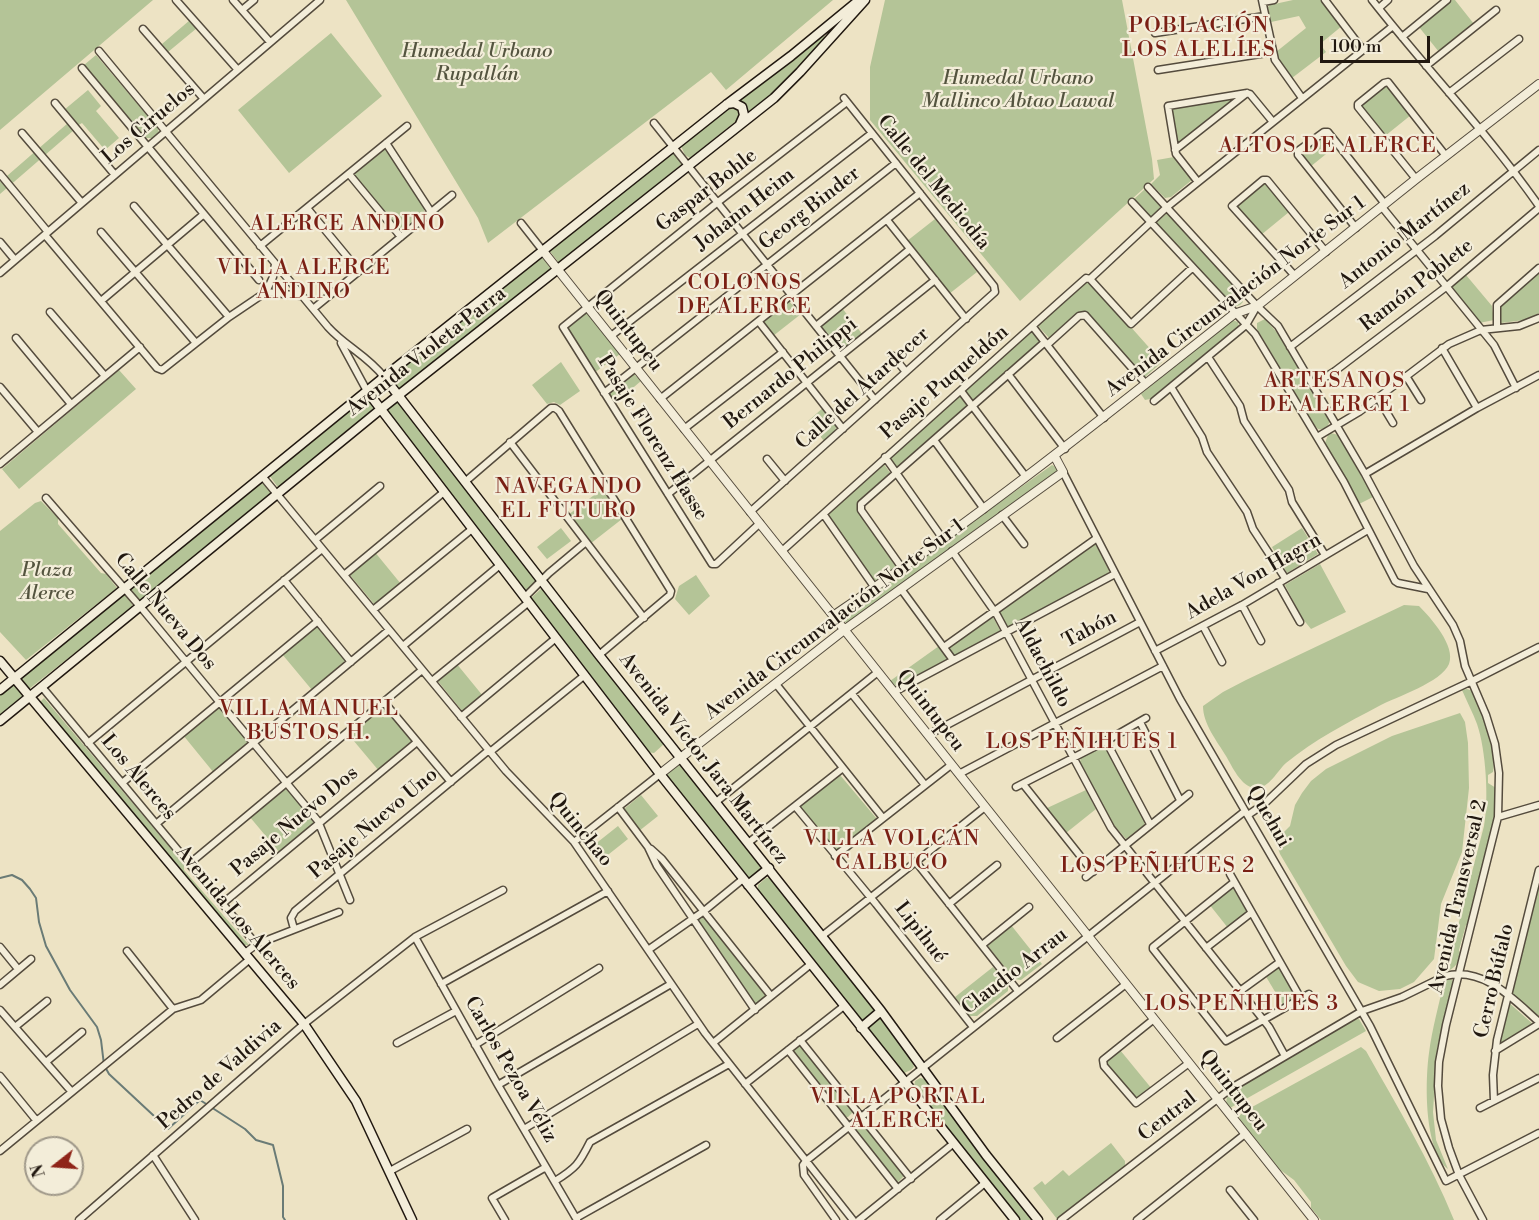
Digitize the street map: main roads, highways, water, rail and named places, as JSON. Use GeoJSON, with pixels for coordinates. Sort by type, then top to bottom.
{"type":"FeatureCollection","features":[{"type":"Feature","properties":{"kind":"main road","name":"Avenida Violeta Parra"},"geometry":{"type":"LineString","coordinates":[[0,690],[384,377],[859,0]]}},
{"type":"Feature","properties":{"kind":"main road","name":"Avenida Violeta Parra"},"geometry":{"type":"LineString","coordinates":[[0,721],[381,409],[784,89],[865,0]]}},
{"type":"Feature","properties":{"kind":"main road"},"geometry":{"type":"LineString","coordinates":[[726,105],[735,103],[742,107],[744,115],[740,124]]}},
{"type":"Feature","properties":{"kind":"main road","name":"Avenida Víctor Jara Martínez"},"geometry":{"type":"LineString","coordinates":[[384,377],[599,655],[881,1011],[986,1155],[1038,1220]]}},
{"type":"Feature","properties":{"kind":"main road"},"geometry":{"type":"LineString","coordinates":[[367,391],[660,774],[1015,1220]]}},
{"type":"Feature","properties":{"kind":"main road","name":"Avenida Los Alerces"},"geometry":{"type":"LineString","coordinates":[[0,661],[304,1024],[356,1101],[412,1220]]}},
{"type":"Feature","properties":{"kind":"main road"},"geometry":{"type":"LineString","coordinates":[[745,882],[769,868]]}},
{"type":"Feature","properties":{"kind":"main road"},"geometry":{"type":"LineString","coordinates":[[861,1028],[881,1011]]}},
{"type":"Feature","properties":{"kind":"waterway"},"geometry":{"type":"LineString","coordinates":[[0,878],[12,875],[22,880],[36,898],[39,922],[46,946],[70,990],[97,1027],[104,1065],[109,1074],[168,1129],[200,1100],[245,1129],[256,1140],[273,1145],[283,1186],[283,1217],[285,1220]]}},
{"type":"Feature","properties":{"kind":"district","name":"POBLACIÓN LOS ALELÍES"},"geometry":{"type":"Point","coordinates":[1199,39]}},
{"type":"Feature","properties":{"kind":"district","name":"ALTOS DE ALERCE"},"geometry":{"type":"Point","coordinates":[1328,147]}},
{"type":"Feature","properties":{"kind":"district","name":"ALERCE ANDINO"},"geometry":{"type":"Point","coordinates":[348,225]}},
{"type":"Feature","properties":{"kind":"district","name":"VILLA ALERCE ANDINO"},"geometry":{"type":"Point","coordinates":[304,281]}},
{"type":"Feature","properties":{"kind":"district","name":"COLONOS DE ALERCE"},"geometry":{"type":"Point","coordinates":[745,296]}},
{"type":"Feature","properties":{"kind":"district","name":"ARTESANOS DE ALERCE 1"},"geometry":{"type":"Point","coordinates":[1335,394]}},
{"type":"Feature","properties":{"kind":"district","name":"NAVEGANDO EL FUTURO"},"geometry":{"type":"Point","coordinates":[569,500]}},
{"type":"Feature","properties":{"kind":"district","name":"VILLA MANUEL BUSTOS H."},"geometry":{"type":"Point","coordinates":[309,722]}},
{"type":"Feature","properties":{"kind":"district","name":"LOS PEÑIHUES 1"},"geometry":{"type":"Point","coordinates":[1082,743]}},
{"type":"Feature","properties":{"kind":"district","name":"VILLA VOLCÁN CALBUCO"},"geometry":{"type":"Point","coordinates":[892,852]}},
{"type":"Feature","properties":{"kind":"district","name":"LOS PEÑIHUES 2"},"geometry":{"type":"Point","coordinates":[1158,867]}},
{"type":"Feature","properties":{"kind":"district","name":"LOS PEÑIHUES 3"},"geometry":{"type":"Point","coordinates":[1242,1005]}},
{"type":"Feature","properties":{"kind":"district","name":"VILLA PORTAL ALERCE"},"geometry":{"type":"Point","coordinates":[898,1110]}},
{"type":"Feature","properties":{"kind":"park label","name":"Humedal Urbano Rupallán"},"geometry":{"type":"Point","coordinates":[477,64]}},
{"type":"Feature","properties":{"kind":"park label","name":"Humedal Urbano Mallinco Abtao Lawal"},"geometry":{"type":"Point","coordinates":[1018,90]}},
{"type":"Feature","properties":{"kind":"park label","name":"Plaza Alerce"},"geometry":{"type":"Point","coordinates":[47,582]}}]}
